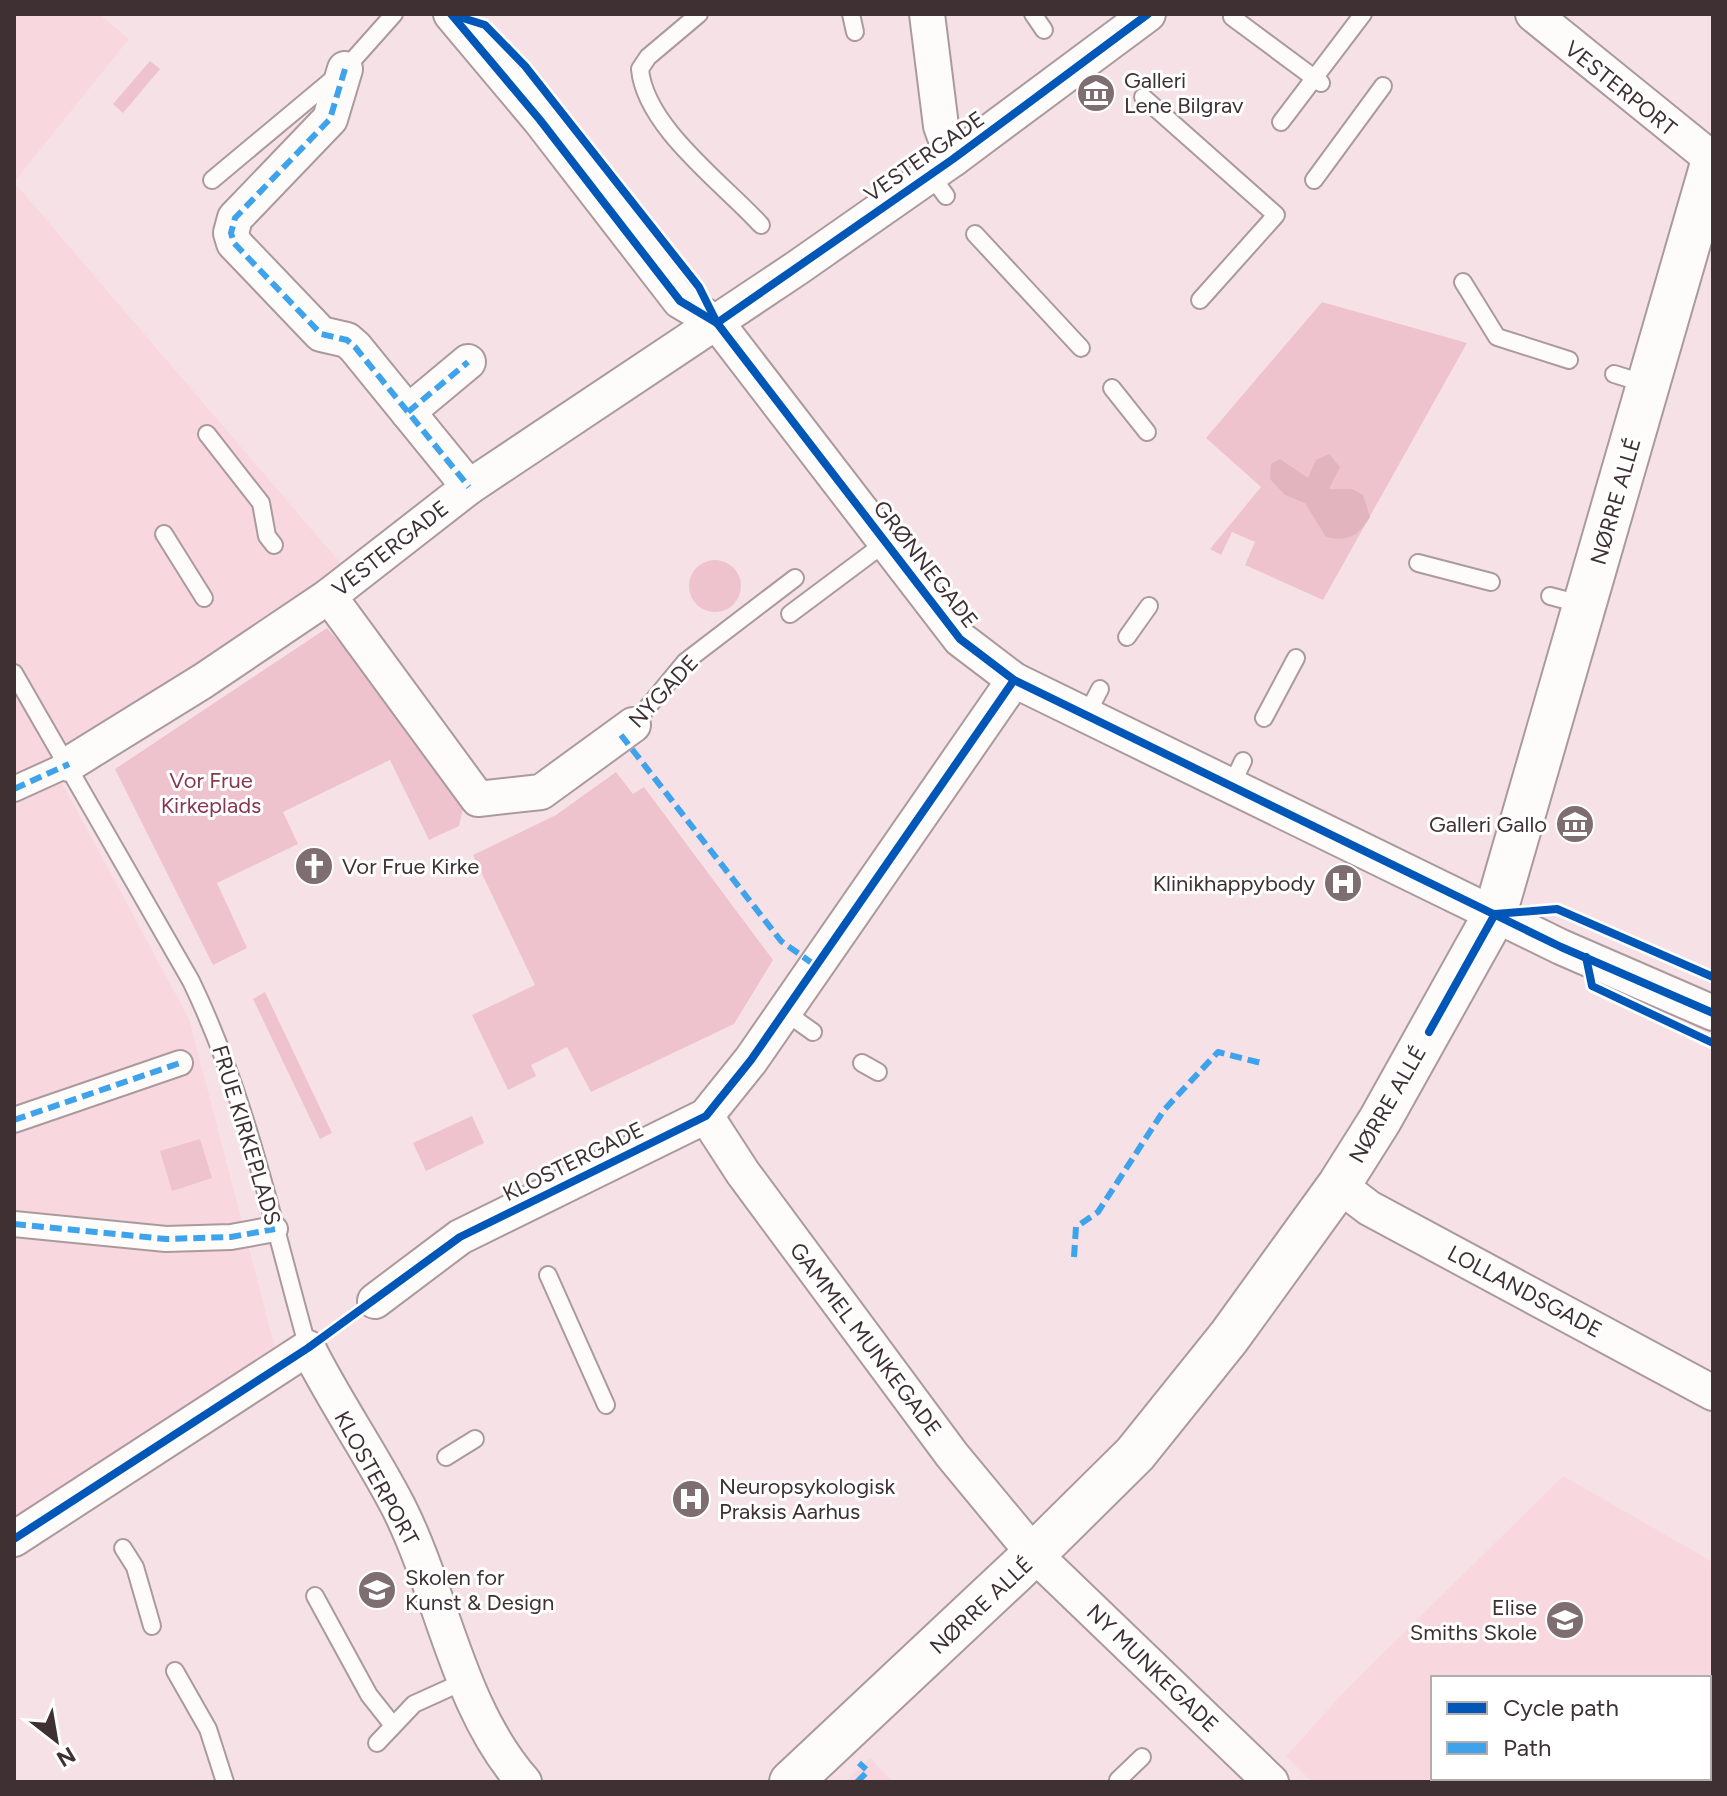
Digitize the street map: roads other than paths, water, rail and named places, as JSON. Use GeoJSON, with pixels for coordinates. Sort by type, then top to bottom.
{"type":"FeatureCollection","features":[{"type":"Feature","properties":{"kind":"street","name":"GRØNNEGADE"},"geometry":{"type":"LineString","coordinates":[[453,14],[470,40],[540,120],[680,301],[717,323],[960,639],[1014,680],[1093,702],[1238,773],[1495,914],[1713,1013]]}},
{"type":"Feature","properties":{"kind":"street"},"geometry":{"type":"LineString","coordinates":[[927,14],[941,126],[943,176]]}},
{"type":"Feature","properties":{"kind":"street","name":"VESTERGADE"},"geometry":{"type":"LineString","coordinates":[[14,789],[69,764],[623,382],[717,323],[792,263],[943,176],[1064,62],[1102,55],[1148,14]]}},
{"type":"Feature","properties":{"kind":"street","name":"VESTERPORT"},"geometry":{"type":"LineString","coordinates":[[1541,17],[1713,159]]}},
{"type":"Feature","properties":{"kind":"street"},"geometry":{"type":"LineString","coordinates":[[345,69],[330,119],[235,218],[231,233],[234,243],[321,334],[347,340],[355,347],[469,487]]}},
{"type":"Feature","properties":{"kind":"street","name":"NØRRE ALLÉ"},"geometry":{"type":"LineString","coordinates":[[791,1782],[1034,1554],[1135,1454],[1229,1337],[1339,1185],[1380,1120],[1495,914],[1568,601],[1631,379],[1713,159]]}},
{"type":"Feature","properties":{"kind":"street"},"geometry":{"type":"LineString","coordinates":[[408,412],[468,362]]}},
{"type":"Feature","properties":{"kind":"street","name":"NYGADE"},"geometry":{"type":"LineString","coordinates":[[315,596],[478,799],[541,792],[633,725]]}},
{"type":"Feature","properties":{"kind":"street","name":"KLOSTERGADE"},"geometry":{"type":"LineString","coordinates":[[375,1301],[460,1237],[522,1219],[706,1116],[785,1012],[1014,680]]}},
{"type":"Feature","properties":{"kind":"street"},"geometry":{"type":"LineString","coordinates":[[14,1120],[180,1063]]}},
{"type":"Feature","properties":{"kind":"street","name":"GAMMEL MUNKEGADE"},"geometry":{"type":"LineString","coordinates":[[706,1116],[743,1173],[942,1443],[1034,1554]]}},
{"type":"Feature","properties":{"kind":"street","name":"LOLLANDSGADE"},"geometry":{"type":"LineString","coordinates":[[1339,1185],[1369,1208],[1713,1393]]}},
{"type":"Feature","properties":{"kind":"street"},"geometry":{"type":"LineString","coordinates":[[14,1224],[166,1239],[231,1237],[275,1229]]}},
{"type":"Feature","properties":{"kind":"street"},"geometry":{"type":"LineString","coordinates":[[14,1539],[91,1499],[308,1348]]}},
{"type":"Feature","properties":{"kind":"street","name":"KLOSTERPORT"},"geometry":{"type":"LineString","coordinates":[[308,1348],[331,1396],[399,1486],[424,1568],[467,1680],[508,1764],[524,1782]]}},
{"type":"Feature","properties":{"kind":"street","name":"NY MUNKEGADE"},"geometry":{"type":"LineString","coordinates":[[1034,1554],[1189,1712],[1271,1782]]}},
{"type":"Feature","properties":{"kind":"lane"},"geometry":{"type":"LineString","coordinates":[[212,180],[345,69],[394,14]]}},
{"type":"Feature","properties":{"kind":"lane"},"geometry":{"type":"LineString","coordinates":[[699,14],[648,57],[640,69],[641,87],[652,107],[710,178],[761,225]]}},
{"type":"Feature","properties":{"kind":"lane"},"geometry":{"type":"LineString","coordinates":[[851,14],[855,32]]}},
{"type":"Feature","properties":{"kind":"lane"},"geometry":{"type":"LineString","coordinates":[[1033,14],[1044,30]]}},
{"type":"Feature","properties":{"kind":"lane"},"geometry":{"type":"LineString","coordinates":[[1281,122],[1319,81],[1363,14]]}},
{"type":"Feature","properties":{"kind":"lane"},"geometry":{"type":"LineString","coordinates":[[1232,17],[1319,81]]}},
{"type":"Feature","properties":{"kind":"lane"},"geometry":{"type":"LineString","coordinates":[[1314,180],[1357,109],[1383,86]]}},
{"type":"Feature","properties":{"kind":"lane"},"geometry":{"type":"LineString","coordinates":[[1143,97],[1276,215],[1200,300]]}},
{"type":"Feature","properties":{"kind":"lane"},"geometry":{"type":"LineString","coordinates":[[975,234],[1081,348]]}},
{"type":"Feature","properties":{"kind":"lane"},"geometry":{"type":"LineString","coordinates":[[1463,282],[1497,337],[1569,360]]}},
{"type":"Feature","properties":{"kind":"lane"},"geometry":{"type":"LineString","coordinates":[[1112,388],[1147,432]]}},
{"type":"Feature","properties":{"kind":"lane"},"geometry":{"type":"LineString","coordinates":[[207,434],[261,503],[267,536],[274,545]]}},
{"type":"Feature","properties":{"kind":"lane"},"geometry":{"type":"LineString","coordinates":[[164,534],[204,598]]}},
{"type":"Feature","properties":{"kind":"lane"},"geometry":{"type":"LineString","coordinates":[[790,614],[885,543]]}},
{"type":"Feature","properties":{"kind":"lane"},"geometry":{"type":"LineString","coordinates":[[1418,563],[1491,582]]}},
{"type":"Feature","properties":{"kind":"lane","name":"NYGADE"},"geometry":{"type":"LineString","coordinates":[[633,725],[685,662],[795,578]]}},
{"type":"Feature","properties":{"kind":"lane"},"geometry":{"type":"LineString","coordinates":[[1127,637],[1149,606]]}},
{"type":"Feature","properties":{"kind":"lane"},"geometry":{"type":"LineString","coordinates":[[1264,718],[1296,658]]}},
{"type":"Feature","properties":{"kind":"lane","name":"FRUE KIRKEPLADS"},"geometry":{"type":"LineString","coordinates":[[14,673],[191,981],[216,1033],[236,1088],[308,1348]]}},
{"type":"Feature","properties":{"kind":"lane"},"geometry":{"type":"LineString","coordinates":[[785,1012],[813,1032]]}},
{"type":"Feature","properties":{"kind":"lane"},"geometry":{"type":"LineString","coordinates":[[862,1063],[878,1072]]}},
{"type":"Feature","properties":{"kind":"lane"},"geometry":{"type":"LineString","coordinates":[[548,1275],[606,1405]]}},
{"type":"Feature","properties":{"kind":"lane"},"geometry":{"type":"LineString","coordinates":[[446,1457],[475,1439]]}},
{"type":"Feature","properties":{"kind":"lane"},"geometry":{"type":"LineString","coordinates":[[123,1548],[135,1567],[152,1626]]}},
{"type":"Feature","properties":{"kind":"lane"},"geometry":{"type":"LineString","coordinates":[[315,1596],[369,1695],[392,1724]]}},
{"type":"Feature","properties":{"kind":"lane"},"geometry":{"type":"LineString","coordinates":[[175,1671],[208,1729],[225,1782]]}},
{"type":"Feature","properties":{"kind":"lane"},"geometry":{"type":"LineString","coordinates":[[377,1743],[414,1704],[467,1680]]}},
{"type":"Feature","properties":{"kind":"lane"},"geometry":{"type":"LineString","coordinates":[[1118,1780],[1142,1757]]}},
{"type":"Feature","properties":{"kind":"place","name":"Galleri Lene Bilgrav"},"geometry":{"type":"Point","coordinates":[1096,93]}},
{"type":"Feature","properties":{"kind":"place","name":"Galleri Gallo"},"geometry":{"type":"Point","coordinates":[1575,824]}},
{"type":"Feature","properties":{"kind":"place","name":"Vor Frue Kirke"},"geometry":{"type":"Point","coordinates":[314,866]}},
{"type":"Feature","properties":{"kind":"place","name":"Klinikhappybody"},"geometry":{"type":"Point","coordinates":[1343,883]}},
{"type":"Feature","properties":{"kind":"place","name":"Neuropsykologisk Praksis Aarhus"},"geometry":{"type":"Point","coordinates":[691,1499]}},
{"type":"Feature","properties":{"kind":"place","name":"Skolen for Kunst & Design"},"geometry":{"type":"Point","coordinates":[377,1590]}},
{"type":"Feature","properties":{"kind":"place","name":"Elise Smiths Skole"},"geometry":{"type":"Point","coordinates":[1565,1620]}},
{"type":"Feature","properties":{"kind":"park label","name":"Vor Frue Kirkeplads"},"geometry":{"type":"Point","coordinates":[211,792]}}]}
